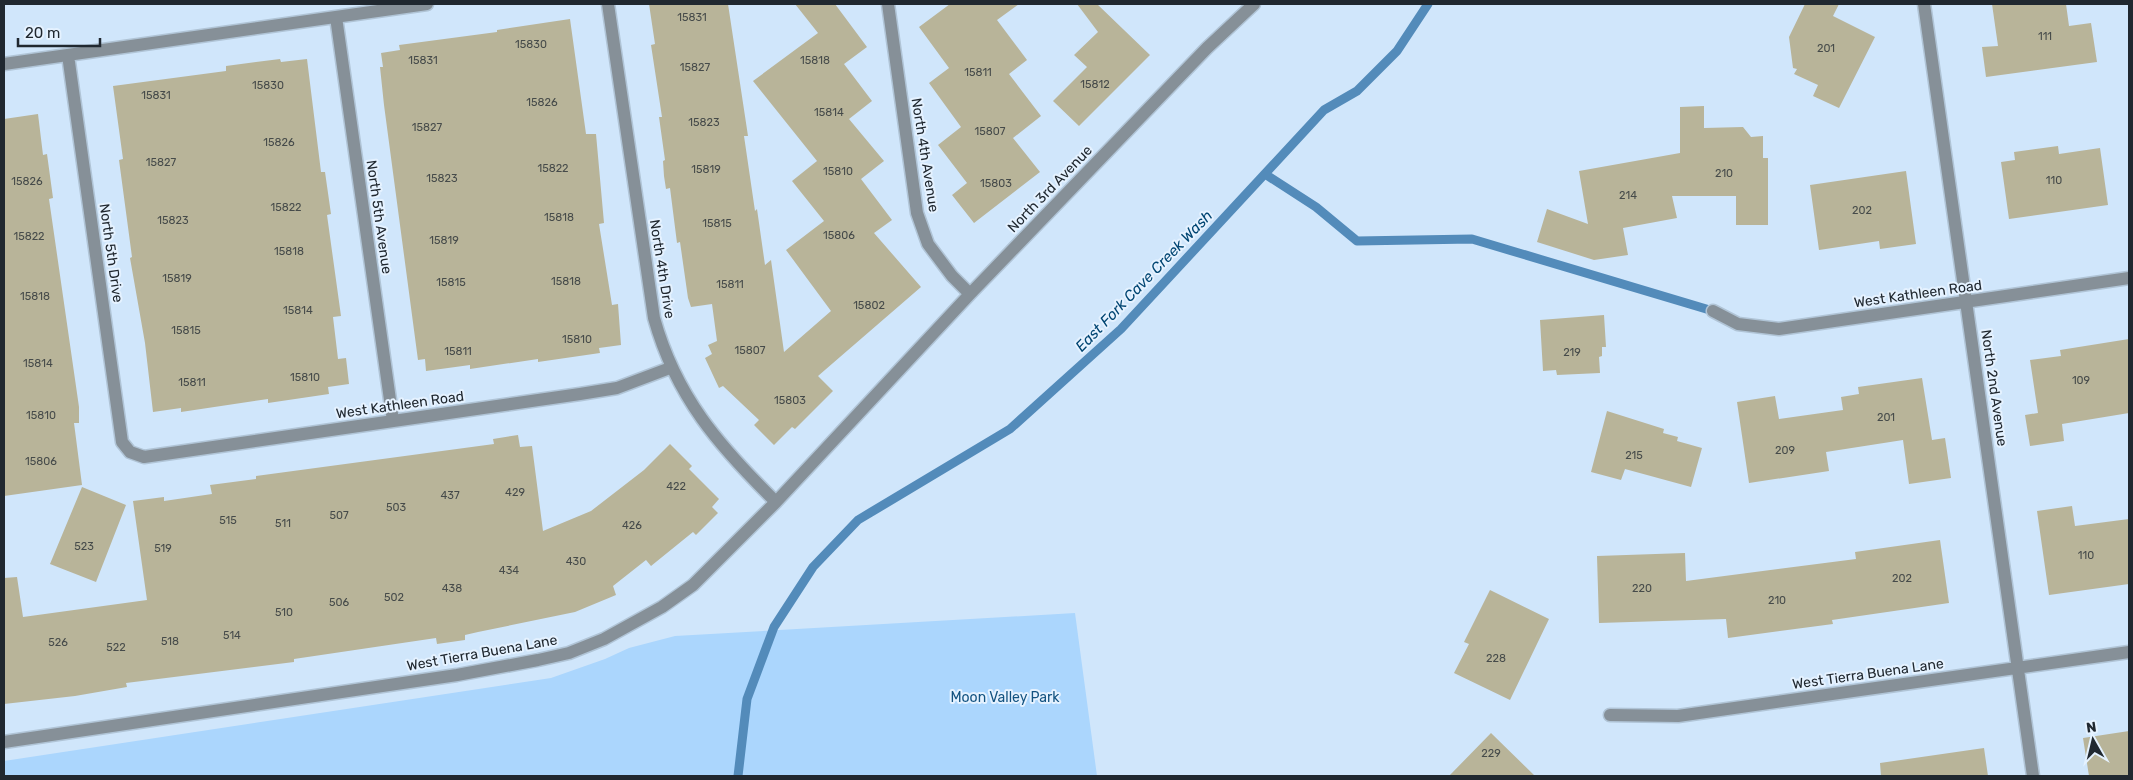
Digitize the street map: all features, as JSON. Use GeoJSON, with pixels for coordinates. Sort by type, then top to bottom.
{"type":"FeatureCollection","features":[{"type":"Feature","properties":{"kind":"street"},"geometry":{"type":"LineString","coordinates":[[4,64],[427,4]]}},
{"type":"Feature","properties":{"kind":"street","name":"North 4th Drive"},"geometry":{"type":"LineString","coordinates":[[608,4],[654,318],[670,368],[682,391],[707,428],[776,502]]}},
{"type":"Feature","properties":{"kind":"street","name":"North 4th Avenue"},"geometry":{"type":"LineString","coordinates":[[888,4],[917,213],[928,244],[952,276],[970,294]]}},
{"type":"Feature","properties":{"kind":"street","name":"North 3rd Avenue"},"geometry":{"type":"LineString","coordinates":[[872,399],[970,294],[1207,48],[1254,4]]}},
{"type":"Feature","properties":{"kind":"street","name":"North 2nd Avenue"},"geometry":{"type":"LineString","coordinates":[[1924,4],[2033,776]]}},
{"type":"Feature","properties":{"kind":"street","name":"North 5th Avenue"},"geometry":{"type":"LineString","coordinates":[[336,17],[393,421]]}},
{"type":"Feature","properties":{"kind":"street","name":"North 5th Drive"},"geometry":{"type":"LineString","coordinates":[[68,55],[122,442],[130,452]]}},
{"type":"Feature","properties":{"kind":"street","name":"West Kathleen Road"},"geometry":{"type":"LineString","coordinates":[[1713,311],[1738,324],[1779,329],[2129,278]]}},
{"type":"Feature","properties":{"kind":"street","name":"West Kathleen Road"},"geometry":{"type":"LineString","coordinates":[[130,452],[144,457],[617,388],[670,368]]}},
{"type":"Feature","properties":{"kind":"street","name":"West Tierra Buena Lane"},"geometry":{"type":"LineString","coordinates":[[4,742],[457,674],[569,653],[604,640],[631,626],[685,590],[776,502],[872,399]]}},
{"type":"Feature","properties":{"kind":"street","name":"West Tierra Buena Lane"},"geometry":{"type":"LineString","coordinates":[[1610,715],[1678,716],[2129,652]]}},
{"type":"Feature","properties":{"kind":"green space","name":"Moon Valley Park"},"geometry":{"type":"Polygon","coordinates":[[[1075,613],[1097,776],[4,776],[4,761],[551,678],[605,659],[629,648],[675,636],[1075,613]]]}},
{"type":"Feature","properties":{"kind":"building"},"geometry":{"type":"Polygon","coordinates":[[[649,4],[728,4],[748,136],[744,136],[755,211],[757,209],[765,265],[771,260],[784,352],[831,311],[786,250],[824,221],[792,181],[817,161],[753,81],[818,33],[795,4],[835,4],[867,47],[844,64],[872,101],[849,119],[884,161],[861,179],[892,220],[874,233],[921,287],[818,376],[833,391],[795,429],[792,427],[774,445],[754,425],[759,420],[723,386],[719,388],[705,358],[712,354],[708,345],[717,341],[712,304],[691,307],[688,298],[680,242],[677,243],[670,188],[666,189],[664,176],[663,161],[665,160],[659,117],[662,117],[651,45],[655,44],[649,4]]]}},
{"type":"Feature","properties":{"kind":"building"},"geometry":{"type":"Polygon","coordinates":[[[950,4],[1019,4],[997,20],[1027,60],[1009,74],[1041,116],[1013,138],[1040,172],[974,223],[952,195],[967,183],[938,145],[961,127],[929,83],[949,68],[919,27],[950,4]]]}},
{"type":"Feature","properties":{"kind":"building"},"geometry":{"type":"Polygon","coordinates":[[[1077,4],[1097,4],[1150,55],[1079,126],[1053,101],[1087,67],[1074,55],[1098,32],[1077,4]]]}},
{"type":"Feature","properties":{"kind":"building"},"geometry":{"type":"Polygon","coordinates":[[[1805,4],[1839,4],[1833,16],[1875,37],[1839,108],[1813,96],[1818,85],[1794,74],[1797,69],[1793,68],[1789,37],[1805,4]]]}},
{"type":"Feature","properties":{"kind":"building"},"geometry":{"type":"Polygon","coordinates":[[[1992,4],[2066,4],[2069,26],[2091,23],[2097,62],[1986,77],[1982,47],[1998,46],[1992,4]]]}},
{"type":"Feature","properties":{"kind":"building"},"geometry":{"type":"Polygon","coordinates":[[[570,19],[586,134],[596,134],[604,223],[599,224],[612,305],[618,304],[621,345],[599,348],[600,353],[538,362],[538,359],[470,369],[470,365],[426,371],[425,359],[418,360],[384,105],[380,67],[383,67],[381,53],[400,50],[399,45],[497,32],[497,30],[570,19]]]}},
{"type":"Feature","properties":{"kind":"building"},"geometry":{"type":"Polygon","coordinates":[[[280,59],[281,62],[307,59],[321,172],[325,172],[331,214],[327,215],[341,316],[333,317],[338,359],[346,358],[349,384],[328,387],[329,394],[268,403],[268,399],[181,412],[181,408],[153,412],[145,343],[130,258],[132,257],[119,160],[123,159],[113,86],[226,71],[226,66],[280,59]]]}},
{"type":"Feature","properties":{"kind":"building"},"geometry":{"type":"Polygon","coordinates":[[[1704,106],[1704,128],[1743,127],[1751,137],[1763,136],[1763,158],[1768,158],[1768,225],[1736,225],[1736,196],[1672,196],[1677,218],[1623,228],[1628,255],[1594,260],[1537,242],[1547,209],[1588,224],[1579,171],[1680,153],[1680,107],[1704,106]]]}},
{"type":"Feature","properties":{"kind":"building"},"geometry":{"type":"Polygon","coordinates":[[[38,114],[43,155],[47,154],[53,198],[49,199],[79,407],[79,423],[74,423],[82,485],[4,496],[4,119],[38,114]]]}},
{"type":"Feature","properties":{"kind":"building"},"geometry":{"type":"Polygon","coordinates":[[[2058,146],[2059,154],[2100,148],[2108,205],[2009,219],[2001,162],[2015,160],[2014,152],[2058,146]]]}},
{"type":"Feature","properties":{"kind":"building"},"geometry":{"type":"Polygon","coordinates":[[[1906,171],[1916,244],[1880,249],[1879,241],[1819,250],[1810,185],[1906,171]]]}},
{"type":"Feature","properties":{"kind":"building"},"geometry":{"type":"Polygon","coordinates":[[[1604,315],[1606,347],[1602,347],[1602,356],[1599,357],[1600,373],[1557,375],[1556,370],[1543,371],[1540,320],[1604,315]]]}},
{"type":"Feature","properties":{"kind":"building"},"geometry":{"type":"Polygon","coordinates":[[[2129,339],[2129,413],[2062,424],[2064,441],[2030,446],[2025,415],[2038,413],[2030,360],[2061,356],[2060,350],[2129,339]]]}},
{"type":"Feature","properties":{"kind":"building"},"geometry":{"type":"Polygon","coordinates":[[[1922,378],[1932,440],[1945,438],[1951,478],[1909,484],[1903,440],[1826,452],[1829,471],[1749,483],[1737,402],[1775,396],[1779,419],[1843,410],[1841,397],[1859,394],[1858,387],[1922,378]]]}},
{"type":"Feature","properties":{"kind":"building"},"geometry":{"type":"Polygon","coordinates":[[[1607,411],[1664,429],[1663,433],[1678,437],[1677,441],[1702,448],[1691,487],[1625,469],[1621,480],[1591,472],[1607,411]]]}},
{"type":"Feature","properties":{"kind":"building"},"geometry":{"type":"Polygon","coordinates":[[[518,435],[520,447],[532,446],[543,531],[591,511],[644,470],[670,444],[692,466],[689,469],[719,499],[712,507],[718,513],[696,535],[693,532],[651,566],[646,560],[613,586],[616,595],[575,612],[465,635],[465,640],[437,644],[436,638],[294,659],[294,662],[126,683],[127,687],[75,696],[4,704],[4,578],[17,577],[23,617],[147,600],[133,501],[164,497],[164,501],[212,494],[210,485],[256,479],[256,476],[494,444],[493,439],[518,435]]]}},
{"type":"Feature","properties":{"kind":"building"},"geometry":{"type":"Polygon","coordinates":[[[82,487],[126,505],[96,582],[50,564],[82,487]]]}},
{"type":"Feature","properties":{"kind":"building"},"geometry":{"type":"Polygon","coordinates":[[[2072,506],[2075,526],[2129,519],[2129,584],[2049,595],[2037,511],[2072,506]]]}},
{"type":"Feature","properties":{"kind":"building"},"geometry":{"type":"Polygon","coordinates":[[[1940,540],[1949,603],[1832,620],[1833,624],[1728,638],[1726,619],[1599,623],[1597,556],[1685,553],[1686,581],[1856,559],[1855,552],[1940,540]]]}},
{"type":"Feature","properties":{"kind":"building"},"geometry":{"type":"Polygon","coordinates":[[[1490,590],[1549,619],[1510,700],[1454,673],[1469,644],[1464,642],[1490,590]]]}},
{"type":"Feature","properties":{"kind":"building"},"geometry":{"type":"Polygon","coordinates":[[[2129,731],[2129,776],[2089,776],[2083,738],[2129,731]]]}},
{"type":"Feature","properties":{"kind":"building"},"geometry":{"type":"Polygon","coordinates":[[[1491,733],[1535,776],[1449,776],[1491,733]]]}},
{"type":"Feature","properties":{"kind":"building"},"geometry":{"type":"Polygon","coordinates":[[[1984,748],[1988,776],[1881,776],[1880,763],[1984,748]]]}},
{"type":"Feature","properties":{"kind":"waterway","name":"East Fork Cave Creek Wash"},"geometry":{"type":"LineString","coordinates":[[738,776],[747,699],[774,627],[813,567],[858,520],[1010,429],[1121,329],[1324,110],[1357,91],[1397,51],[1428,4]]}},
{"type":"Feature","properties":{"kind":"waterway"},"geometry":{"type":"LineString","coordinates":[[1265,174],[1316,207],[1357,241],[1472,239],[1713,311]]}}]}
